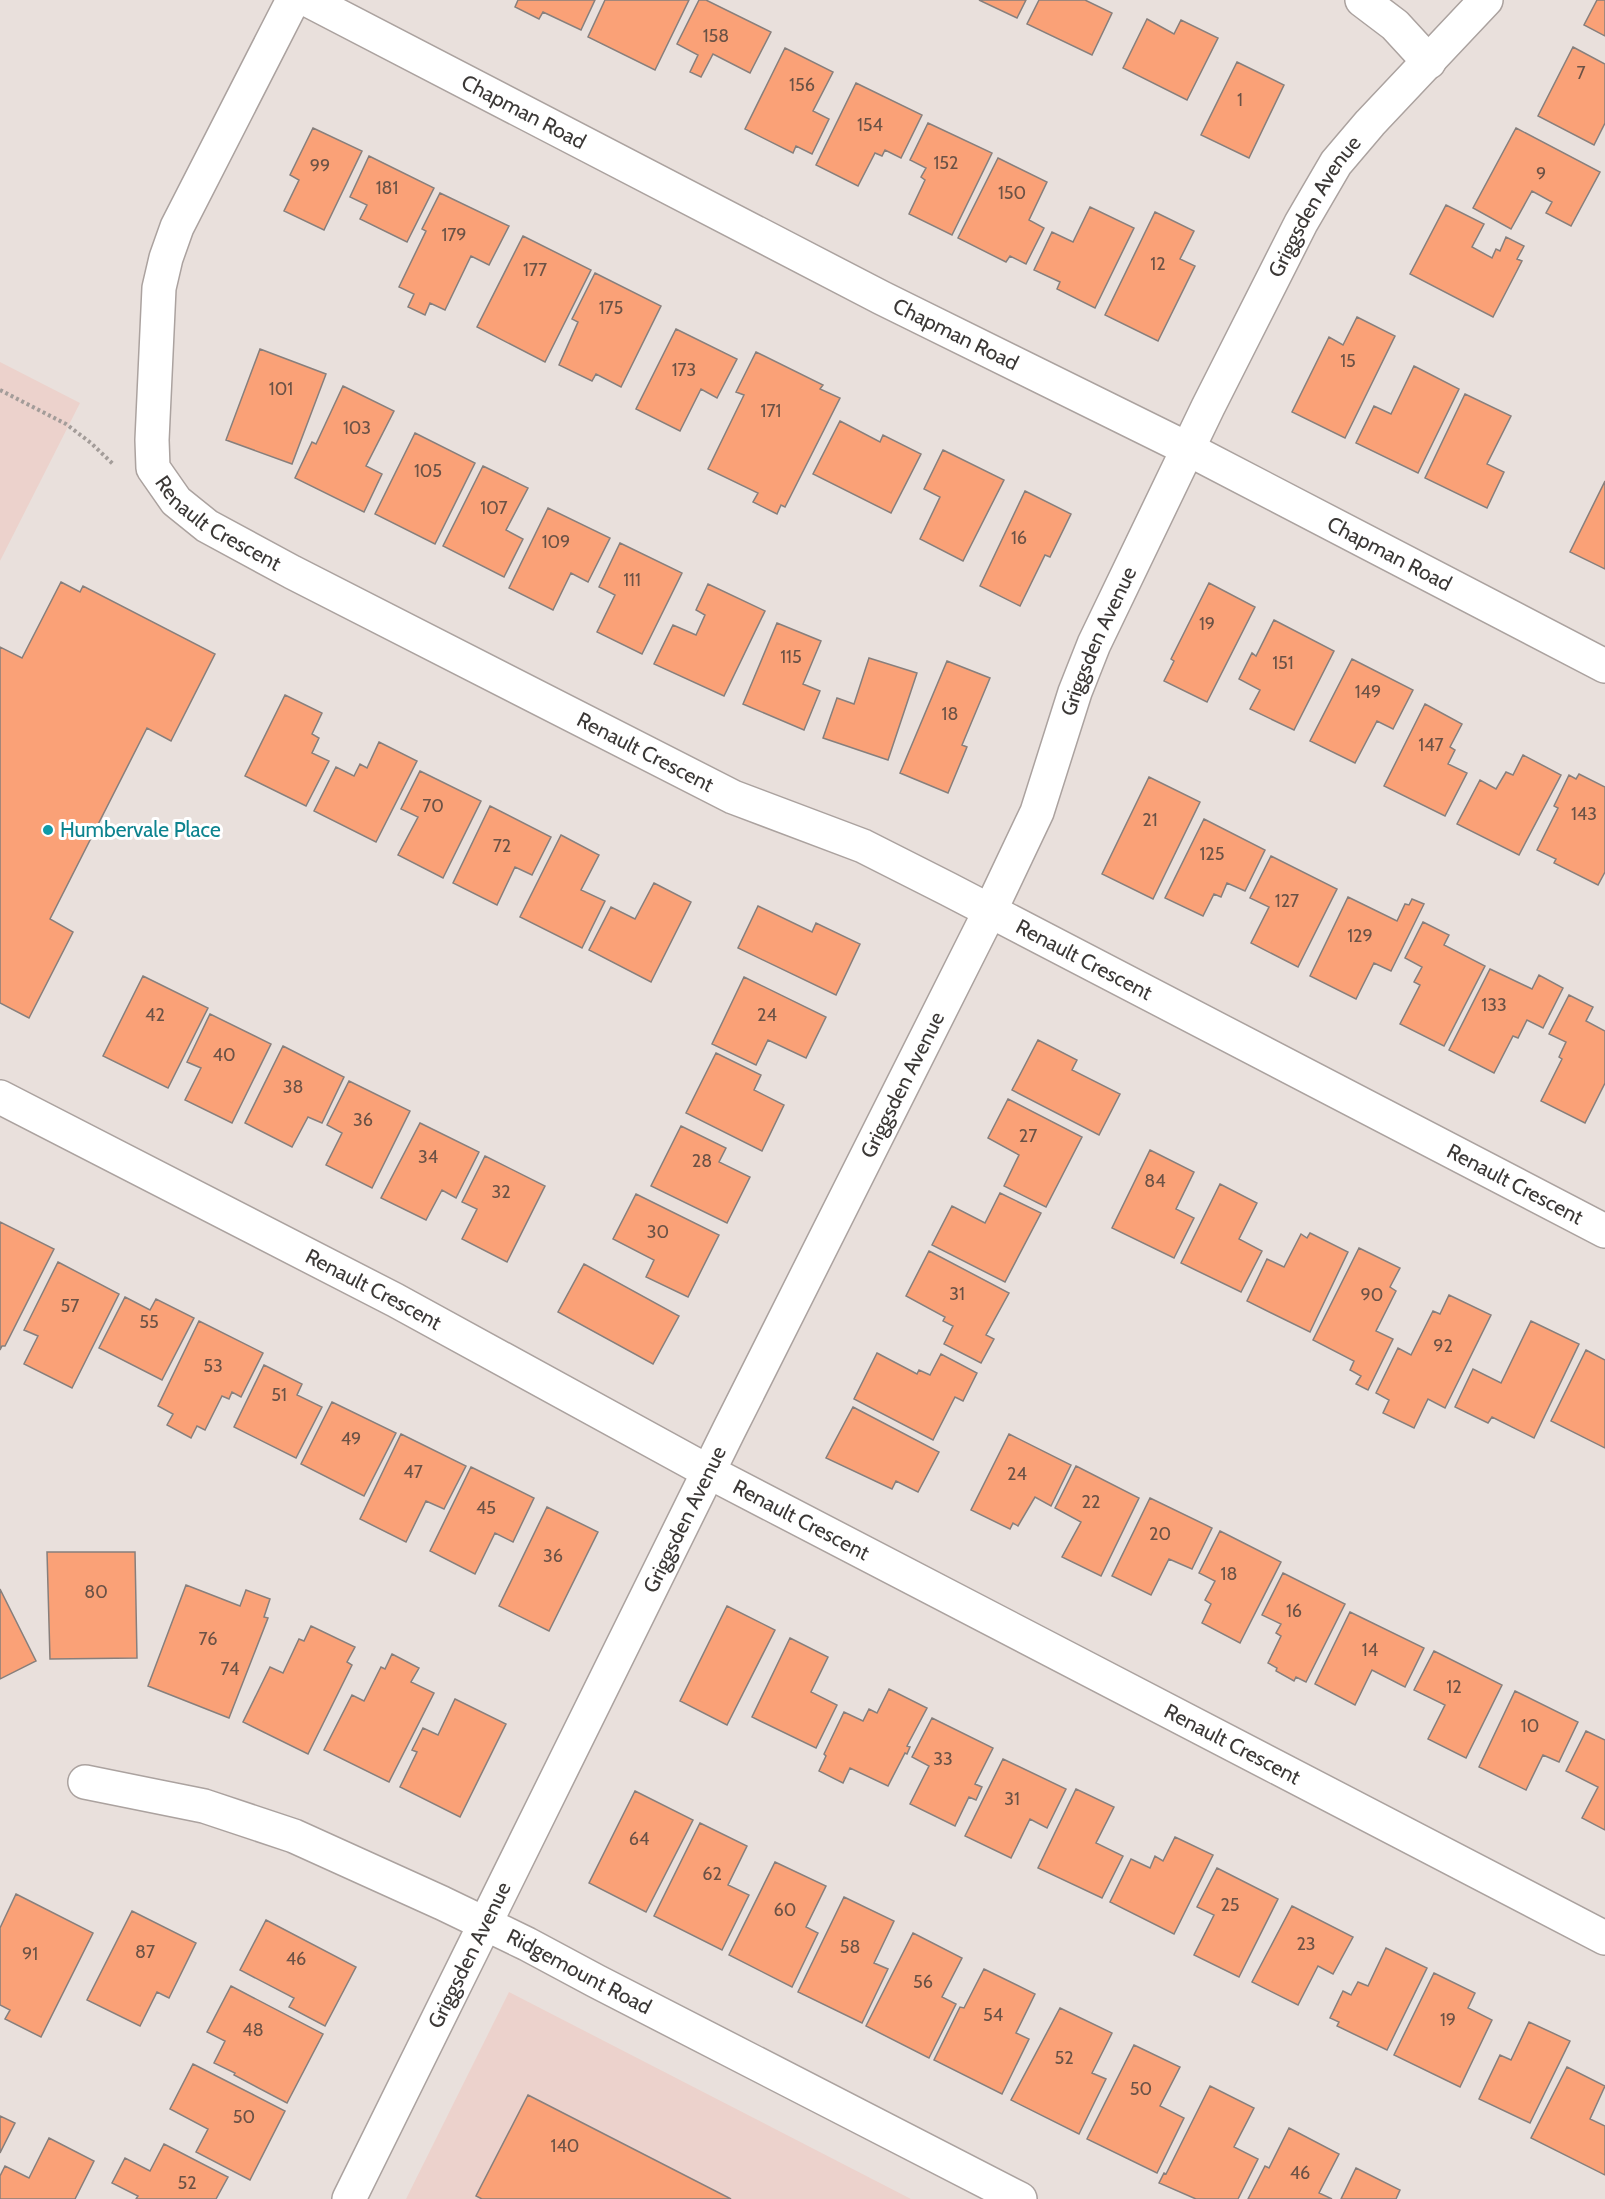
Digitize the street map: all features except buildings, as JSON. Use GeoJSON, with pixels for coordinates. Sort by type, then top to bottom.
{"type":"FeatureCollection","features":[{"type":"Feature","properties":{"kind":"street","name":"Renault Crescent"},"geometry":{"type":"LineString","coordinates":[[292,0],[177,228],[166,258],[159,288],[152,440],[153,468],[176,501],[217,531],[614,737],[733,797],[863,846],[1605,1231]]}},
{"type":"Feature","properties":{"kind":"street","name":"Chapman Road"},"geometry":{"type":"LineString","coordinates":[[308,0],[871,292],[1188,448],[1605,666]]}},
{"type":"Feature","properties":{"kind":"street"},"geometry":{"type":"LineString","coordinates":[[1362,0],[1395,25],[1429,62]]}},
{"type":"Feature","properties":{"kind":"street","name":"Griggsden Avenue"},"geometry":{"type":"LineString","coordinates":[[349,2199],[990,911],[1037,812],[1075,692],[1094,644],[1188,448],[1301,223],[1336,163],[1370,123],[1486,0]]}},
{"type":"Feature","properties":{"kind":"street","name":"Renault Crescent"},"geometry":{"type":"LineString","coordinates":[[0,1097],[395,1300],[709,1472],[1605,1938]]}},
{"type":"Feature","properties":{"kind":"street","name":"Ridgemount Road"},"geometry":{"type":"LineString","coordinates":[[85,1782],[204,1806],[294,1836],[485,1924],[1020,2199]]}},
{"type":"Feature","properties":{"kind":"path"},"geometry":{"type":"LineString","coordinates":[[0,390],[66,424],[113,464]]}},
{"type":"Feature","properties":{"kind":"shaded area"},"geometry":{"type":"Polygon","coordinates":[[[0,362],[80,403],[0,561],[0,362]]]}},
{"type":"Feature","properties":{"kind":"shaded area"},"geometry":{"type":"Polygon","coordinates":[[[509,1992],[911,2199],[406,2199],[509,1992]]]}},
{"type":"Feature","properties":{"kind":"place","name":"Humbervale Place"},"geometry":{"type":"Point","coordinates":[48,830]}}]}
